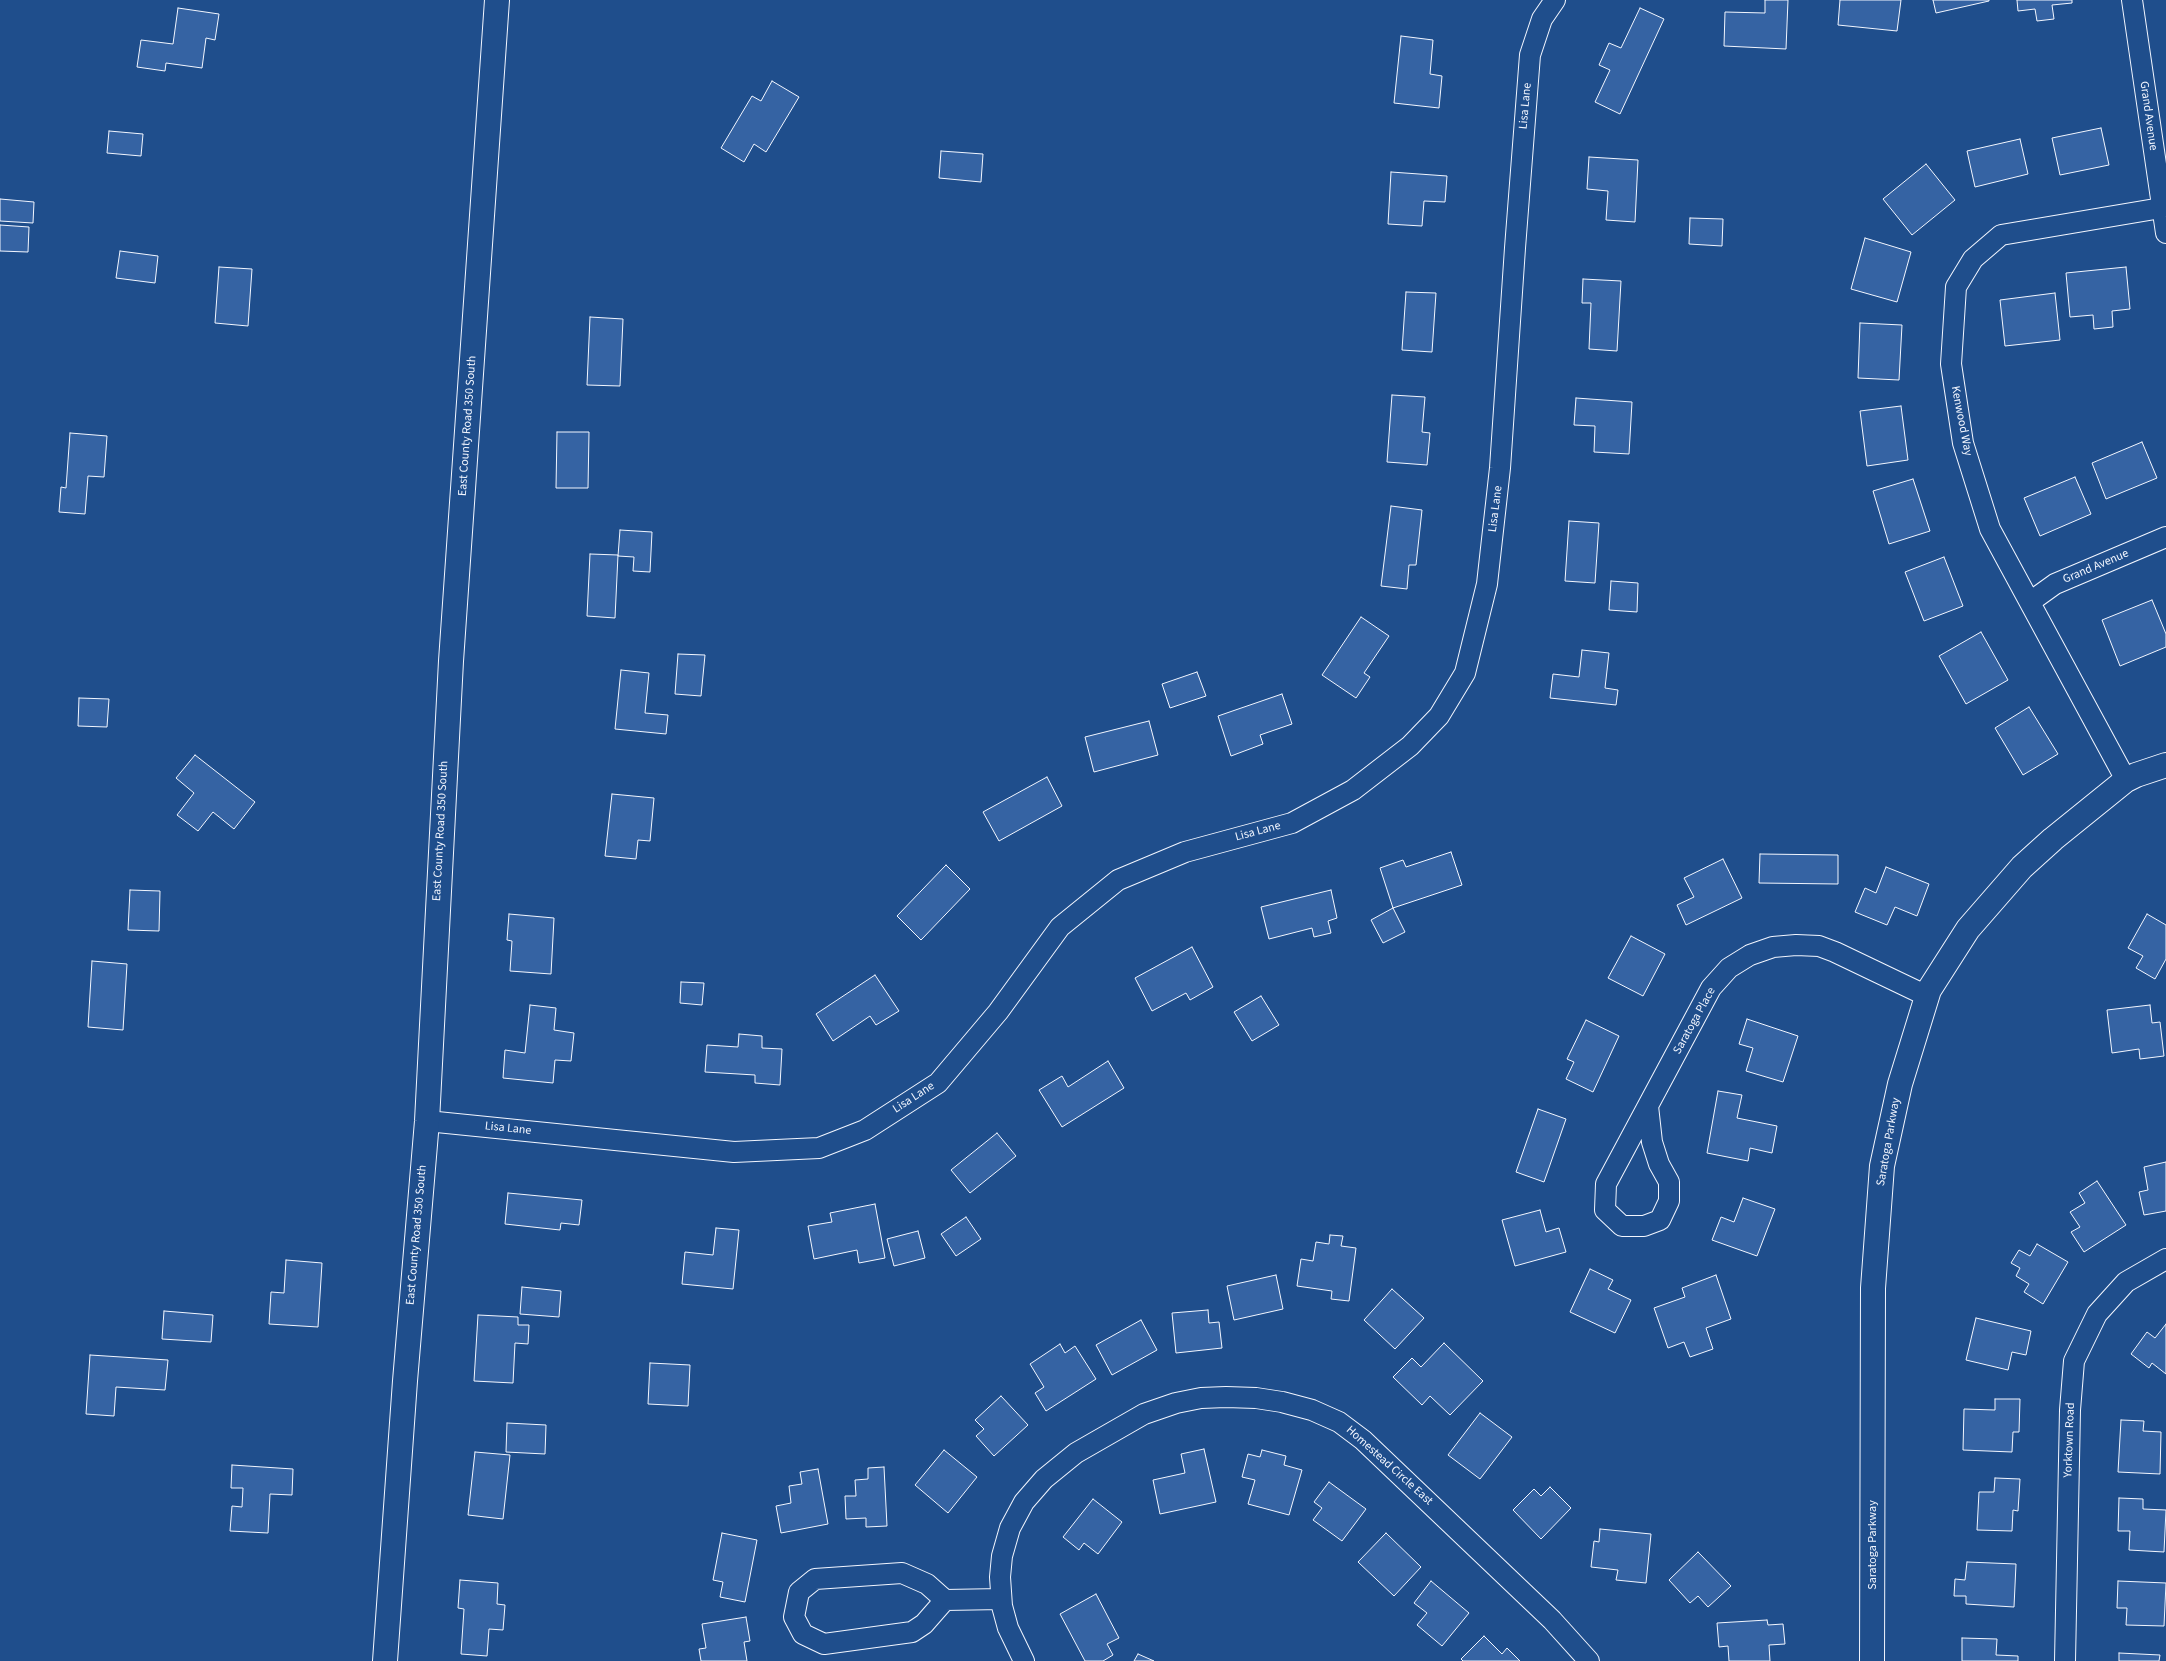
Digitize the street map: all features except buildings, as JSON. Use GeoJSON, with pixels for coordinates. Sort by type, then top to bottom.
{"type":"FeatureCollection","features":[{"type":"Feature","properties":{"kind":"street","name":"East County Road 350 South"},"geometry":{"type":"LineString","coordinates":[[385,1661],[405,1382],[427,1121],[452,652],[497,0]]}},
{"type":"Feature","properties":{"kind":"street","name":"Lisa Lane"},"geometry":{"type":"LineString","coordinates":[[427,1121],[734,1152],[819,1148],[865,1130],[938,1083],[998,1012],[1060,927],[1118,880],[1185,852],[1292,824],[1353,790],[1410,746],[1439,716],[1465,673],[1487,584],[1500,468],[1514,248],[1530,55],[1542,19],[1555,0]]}},
{"type":"Feature","properties":{"kind":"street","name":"Grand Avenue"},"geometry":{"type":"LineString","coordinates":[[2132,0],[2166,232]]}},
{"type":"Feature","properties":{"kind":"street","name":"Kenwood Way"},"geometry":{"type":"LineString","coordinates":[[2126,780],[1990,530],[1963,443],[1951,364],[1956,287],[1973,259],[2001,235],[2161,208]]}},
{"type":"Feature","properties":{"kind":"street","name":"Grand Avenue"},"geometry":{"type":"LineString","coordinates":[[2030,602],[2055,584],[2166,537]]}},
{"type":"Feature","properties":{"kind":"street","name":"Saratoga Parkway"},"geometry":{"type":"LineString","coordinates":[[1872,1661],[1873,1288],[1882,1166],[1900,1084],[1927,996],[1949,957],[1994,897],[2022,867],[2053,839],[2126,780],[2166,765]]}},
{"type":"Feature","properties":{"kind":"street","name":"Saratoga Place"},"geometry":{"type":"LineString","coordinates":[[1648,1106],[1652,1142],[1659,1164],[1669,1182],[1669,1201],[1660,1220],[1644,1226],[1622,1226],[1605,1210],[1606,1184],[1711,988],[1729,968],[1750,955],[1773,947],[1819,946],[1927,996]]}},
{"type":"Feature","properties":{"kind":"street","name":"Yorktown Road"},"geometry":{"type":"LineString","coordinates":[[2065,1661],[2070,1410],[2074,1361],[2097,1314],[2126,1282],[2166,1259]]}},
{"type":"Feature","properties":{"kind":"street","name":"Homestead Circle East"},"geometry":{"type":"LineString","coordinates":[[1024,1661],[1008,1628],[1001,1599],[1002,1556],[1010,1528],[1024,1502],[1044,1479],[1076,1453],[1144,1414],[1176,1403],[1201,1398],[1256,1398],[1282,1402],[1312,1410],[1339,1422],[1363,1440],[1552,1620],[1589,1661]]}},
{"type":"Feature","properties":{"kind":"street"},"geometry":{"type":"LineString","coordinates":[[945,1600],[924,1624],[912,1632],[824,1644],[803,1634],[794,1617],[799,1592],[815,1579],[902,1573],[927,1584],[945,1600],[1001,1599]]}}]}
